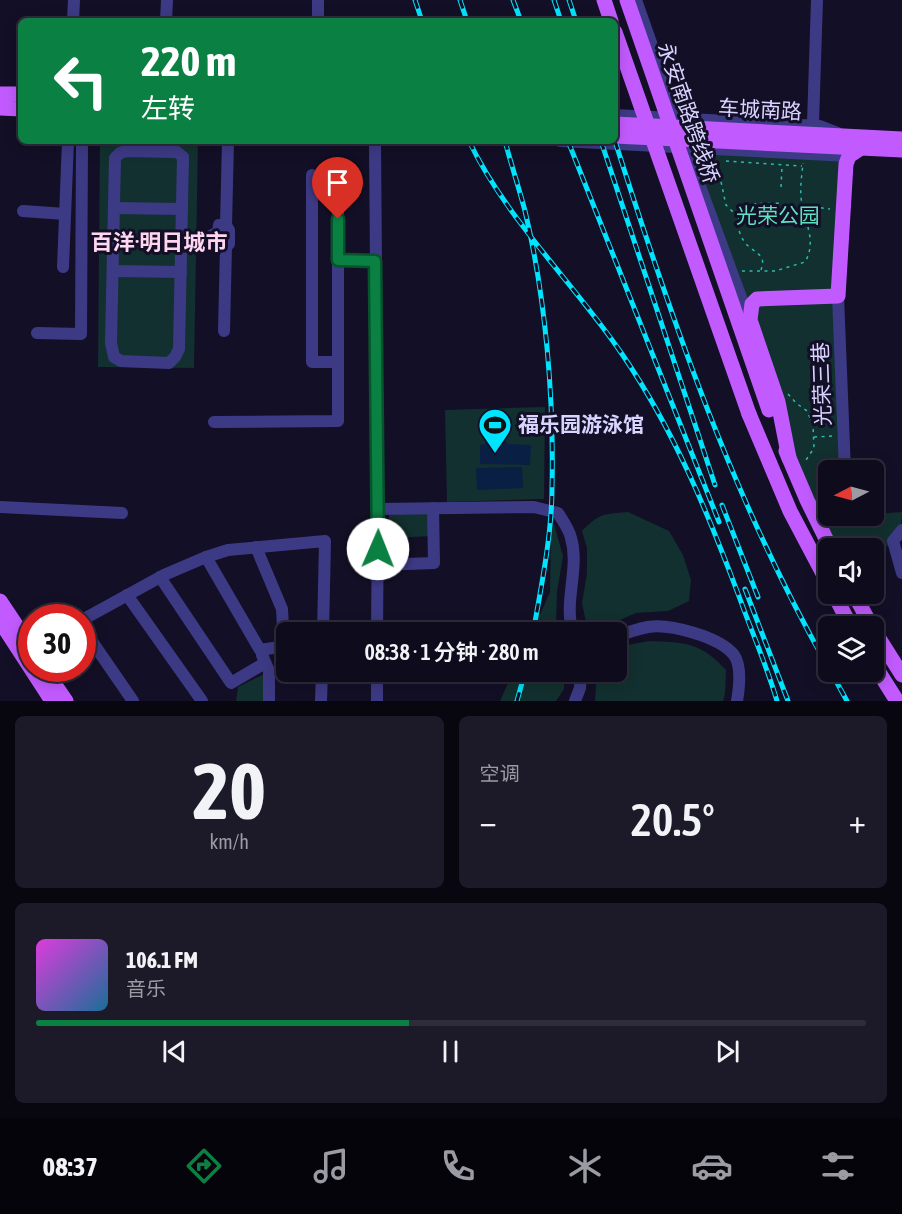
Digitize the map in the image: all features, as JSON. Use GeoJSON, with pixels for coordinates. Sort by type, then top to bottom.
{"type":"FeatureCollection","features":[{"type":"Feature","properties":{"kind":"main road"},"geometry":{"type":"LineString","coordinates":[[604,0],[610,18]]}},
{"type":"Feature","properties":{"kind":"main road","name":"永安南路跨线桥"},"geometry":{"type":"LineString","coordinates":[[627,0],[769,410],[789,458]]}},
{"type":"Feature","properties":{"kind":"main road","name":"永安南路跨线桥"},"geometry":{"type":"LineString","coordinates":[[618,41],[749,414],[790,511],[818,564]]}},
{"type":"Feature","properties":{"kind":"main road"},"geometry":{"type":"LineString","coordinates":[[0,94],[18,94]]}},
{"type":"Feature","properties":{"kind":"main road"},"geometry":{"type":"LineString","coordinates":[[0,108],[18,109]]}},
{"type":"Feature","properties":{"kind":"main road","name":"车城南路"},"geometry":{"type":"LineString","coordinates":[[618,124],[902,139]]}},
{"type":"Feature","properties":{"kind":"main road","name":"车城南路"},"geometry":{"type":"LineString","coordinates":[[618,136],[855,152],[902,150]]}},
{"type":"Feature","properties":{"kind":"main road"},"geometry":{"type":"LineString","coordinates":[[818,523],[789,458],[778,402],[750,320],[752,304],[757,299],[838,296],[846,165],[855,152]]}},
{"type":"Feature","properties":{"kind":"main road"},"geometry":{"type":"LineString","coordinates":[[0,601],[8,633],[18,644]]}},
{"type":"Feature","properties":{"kind":"main road"},"geometry":{"type":"LineString","coordinates":[[884,647],[902,675]]}},
{"type":"Feature","properties":{"kind":"main road"},"geometry":{"type":"LineString","coordinates":[[884,680],[897,701]]}},
{"type":"Feature","properties":{"kind":"main road"},"geometry":{"type":"LineString","coordinates":[[42,682],[52,701]]}},
{"type":"Feature","properties":{"kind":"main road"},"geometry":{"type":"LineString","coordinates":[[53,682],[66,701]]}},
{"type":"Feature","properties":{"kind":"street"},"geometry":{"type":"LineString","coordinates":[[73,18],[74,0]]}},
{"type":"Feature","properties":{"kind":"street"},"geometry":{"type":"LineString","coordinates":[[166,18],[167,0]]}},
{"type":"Feature","properties":{"kind":"street"},"geometry":{"type":"LineString","coordinates":[[318,0],[318,18]]}},
{"type":"Feature","properties":{"kind":"street"},"geometry":{"type":"LineString","coordinates":[[636,0],[678,119]]}},
{"type":"Feature","properties":{"kind":"street"},"geometry":{"type":"LineString","coordinates":[[813,123],[817,0]]}},
{"type":"Feature","properties":{"kind":"street"},"geometry":{"type":"LineString","coordinates":[[618,116],[820,126],[844,136]]}},
{"type":"Feature","properties":{"kind":"street"},"geometry":{"type":"LineString","coordinates":[[63,267],[68,144]]}},
{"type":"Feature","properties":{"kind":"street"},"geometry":{"type":"LineString","coordinates":[[37,333],[81,334],[82,144]]}},
{"type":"Feature","properties":{"kind":"street"},"geometry":{"type":"LineString","coordinates":[[224,331],[226,246],[229,244],[229,230],[226,225],[228,144]]}},
{"type":"Feature","properties":{"kind":"street"},"geometry":{"type":"LineString","coordinates":[[375,144],[377,622]]}},
{"type":"Feature","properties":{"kind":"street"},"geometry":{"type":"LineString","coordinates":[[614,144],[686,148],[717,155],[803,160],[855,152]]}},
{"type":"Feature","properties":{"kind":"street"},"geometry":{"type":"LineString","coordinates":[[167,146],[183,157],[179,349],[169,363],[121,362],[114,357],[111,343],[114,208],[115,158],[120,153],[167,146]]}},
{"type":"Feature","properties":{"kind":"street"},"geometry":{"type":"LineString","coordinates":[[686,148],[750,320]]}},
{"type":"Feature","properties":{"kind":"street"},"geometry":{"type":"LineString","coordinates":[[312,175],[312,362],[338,362]]}},
{"type":"Feature","properties":{"kind":"street"},"geometry":{"type":"LineString","coordinates":[[214,422],[338,421],[338,178]]}},
{"type":"Feature","properties":{"kind":"street"},"geometry":{"type":"LineString","coordinates":[[114,208],[182,209]]}},
{"type":"Feature","properties":{"kind":"street"},"geometry":{"type":"LineString","coordinates":[[23,211],[65,214]]}},
{"type":"Feature","properties":{"kind":"street"},"geometry":{"type":"LineString","coordinates":[[338,260],[375,261]]}},
{"type":"Feature","properties":{"kind":"street"},"geometry":{"type":"LineString","coordinates":[[113,271],[181,272]]}},
{"type":"Feature","properties":{"kind":"street","name":"光荣三巷"},"geometry":{"type":"LineString","coordinates":[[838,296],[845,460]]}},
{"type":"Feature","properties":{"kind":"street"},"geometry":{"type":"LineString","coordinates":[[0,507],[122,513]]}},
{"type":"Feature","properties":{"kind":"street"},"geometry":{"type":"LineString","coordinates":[[378,509],[534,507],[558,513],[572,540],[574,560],[570,610],[572,622]]}},
{"type":"Feature","properties":{"kind":"street"},"geometry":{"type":"LineString","coordinates":[[378,565],[434,563],[433,508]]}},
{"type":"Feature","properties":{"kind":"street"},"geometry":{"type":"LineString","coordinates":[[902,530],[893,541],[902,573]]}},
{"type":"Feature","properties":{"kind":"street"},"geometry":{"type":"LineString","coordinates":[[96,612],[160,577],[228,550],[325,541],[323,622]]}},
{"type":"Feature","properties":{"kind":"street"},"geometry":{"type":"LineString","coordinates":[[256,547],[282,609],[283,622]]}},
{"type":"Feature","properties":{"kind":"street"},"geometry":{"type":"LineString","coordinates":[[206,557],[260,650],[269,670],[270,701]]}},
{"type":"Feature","properties":{"kind":"street"},"geometry":{"type":"LineString","coordinates":[[160,577],[231,683],[265,663]]}},
{"type":"Feature","properties":{"kind":"street"},"geometry":{"type":"LineString","coordinates":[[127,595],[202,701]]}},
{"type":"Feature","properties":{"kind":"street"},"geometry":{"type":"LineString","coordinates":[[627,634],[649,627],[666,627],[707,637],[734,655],[739,670],[736,701]]}},
{"type":"Feature","properties":{"kind":"street"},"geometry":{"type":"LineString","coordinates":[[96,647],[133,701]]}},
{"type":"Feature","properties":{"kind":"street"},"geometry":{"type":"LineString","coordinates":[[260,650],[276,647]]}},
{"type":"Feature","properties":{"kind":"street"},"geometry":{"type":"LineString","coordinates":[[321,701],[322,682]]}},
{"type":"Feature","properties":{"kind":"street"},"geometry":{"type":"LineString","coordinates":[[377,682],[377,701]]}},
{"type":"Feature","properties":{"kind":"street"},"geometry":{"type":"LineString","coordinates":[[575,701],[580,682]]}},
{"type":"Feature","properties":{"kind":"path"},"geometry":{"type":"LineString","coordinates":[[734,276],[743,271],[760,271],[774,271],[805,262],[811,250],[811,238],[800,195],[803,160],[717,155],[714,169],[720,177],[726,205],[738,217],[739,231],[744,242],[762,257],[763,263],[760,271]]}},
{"type":"Feature","properties":{"kind":"path"},"geometry":{"type":"LineString","coordinates":[[781,187],[782,159]]}},
{"type":"Feature","properties":{"kind":"path"},"geometry":{"type":"LineString","coordinates":[[697,176],[714,169]]}},
{"type":"Feature","properties":{"kind":"path"},"geometry":{"type":"LineString","coordinates":[[738,217],[745,208],[752,205],[776,203],[843,210]]}},
{"type":"Feature","properties":{"kind":"path"},"geometry":{"type":"LineString","coordinates":[[788,394],[807,411],[813,425],[814,448],[795,473]]}},
{"type":"Feature","properties":{"kind":"path"},"geometry":{"type":"LineString","coordinates":[[813,437],[844,436]]}},
{"type":"Feature","properties":{"kind":"green space"},"geometry":{"type":"Polygon","coordinates":[[[100,144],[198,144],[194,368],[98,367],[100,144]]]}},
{"type":"Feature","properties":{"kind":"green space","name":"光荣公园"},"geometry":{"type":"Polygon","coordinates":[[[686,148],[849,156],[838,296],[845,460],[818,460],[818,523],[686,148]]]}},
{"type":"Feature","properties":{"kind":"green space","name":"福乐园游泳馆"},"geometry":{"type":"Polygon","coordinates":[[[545,407],[544,499],[447,502],[445,410],[545,407]]]}},
{"type":"Feature","properties":{"kind":"green space"},"geometry":{"type":"Polygon","coordinates":[[[628,512],[669,531],[683,555],[691,580],[689,601],[668,611],[636,613],[611,622],[586,622],[582,603],[587,573],[587,548],[582,531],[593,521],[613,513],[628,512]]]}},
{"type":"Feature","properties":{"kind":"green space","name":"光荣公园"},"geometry":{"type":"Polygon","coordinates":[[[902,512],[899,533],[884,548],[884,538],[826,538],[820,526],[884,526],[884,513],[902,512]]]}},
{"type":"Feature","properties":{"kind":"green space"},"geometry":{"type":"Polygon","coordinates":[[[433,513],[433,536],[389,538],[389,514],[433,513]]]}},
{"type":"Feature","properties":{"kind":"green space"},"geometry":{"type":"Polygon","coordinates":[[[554,524],[563,556],[557,592],[556,622],[537,622],[550,592],[551,534],[554,524]]]}},
{"type":"Feature","properties":{"kind":"green space"},"geometry":{"type":"Polygon","coordinates":[[[649,641],[683,643],[709,654],[726,670],[723,701],[595,701],[596,682],[627,682],[627,645],[649,641]]]}},
{"type":"Feature","properties":{"kind":"green space"},"geometry":{"type":"Polygon","coordinates":[[[264,674],[265,701],[236,701],[238,687],[264,674]]]}},
{"type":"Feature","properties":{"kind":"green space"},"geometry":{"type":"Polygon","coordinates":[[[509,682],[564,682],[564,689],[556,701],[500,701],[509,682]]]}},
{"type":"Feature","properties":{"kind":"water"},"geometry":{"type":"Polygon","coordinates":[[[496,436],[508,444],[531,445],[530,465],[480,464],[480,445],[496,436]]]}},
{"type":"Feature","properties":{"kind":"water"},"geometry":{"type":"Polygon","coordinates":[[[522,467],[523,488],[477,490],[476,468],[522,467]]]}},
{"type":"Feature","properties":{"kind":"railway"},"geometry":{"type":"LineString","coordinates":[[415,0],[421,18]]}},
{"type":"Feature","properties":{"kind":"railway"},"geometry":{"type":"LineString","coordinates":[[460,0],[466,18]]}},
{"type":"Feature","properties":{"kind":"railway"},"geometry":{"type":"LineString","coordinates":[[513,0],[520,18]]}},
{"type":"Feature","properties":{"kind":"railway"},"geometry":{"type":"LineString","coordinates":[[554,0],[560,18]]}},
{"type":"Feature","properties":{"kind":"railway"},"geometry":{"type":"LineString","coordinates":[[569,0],[575,18]]}},
{"type":"Feature","properties":{"kind":"railway"},"geometry":{"type":"LineString","coordinates":[[471,144],[502,197],[603,327],[658,412],[689,473],[715,535],[777,701]]}},
{"type":"Feature","properties":{"kind":"railway"},"geometry":{"type":"LineString","coordinates":[[506,144],[532,244],[543,314],[550,384],[552,506],[546,561],[535,622]]}},
{"type":"Feature","properties":{"kind":"railway"},"geometry":{"type":"LineString","coordinates":[[569,144],[719,522]]}},
{"type":"Feature","properties":{"kind":"railway"},"geometry":{"type":"LineString","coordinates":[[602,144],[715,485]]}},
{"type":"Feature","properties":{"kind":"railway"},"geometry":{"type":"LineString","coordinates":[[616,144],[659,276],[734,476],[763,541],[818,648]]}},
{"type":"Feature","properties":{"kind":"railway"},"geometry":{"type":"LineString","coordinates":[[722,505],[758,597]]}},
{"type":"Feature","properties":{"kind":"railway"},"geometry":{"type":"LineString","coordinates":[[745,589],[788,701]]}},
{"type":"Feature","properties":{"kind":"railway"},"geometry":{"type":"LineString","coordinates":[[517,701],[522,682]]}},
{"type":"Feature","properties":{"kind":"railway"},"geometry":{"type":"LineString","coordinates":[[837,682],[847,701]]}},
{"type":"Feature","properties":{"kind":"place","name":"福乐园游泳馆"},"geometry":{"type":"Point","coordinates":[495,454]}},
{"type":"Feature","properties":{"kind":"district","name":"百洋·明日城市"},"geometry":{"type":"Point","coordinates":[159,242]}},
{"type":"Feature","properties":{"kind":"route"},"geometry":{"type":"LineString","coordinates":[[338,219],[338,260],[375,261],[378,549]]}}]}
